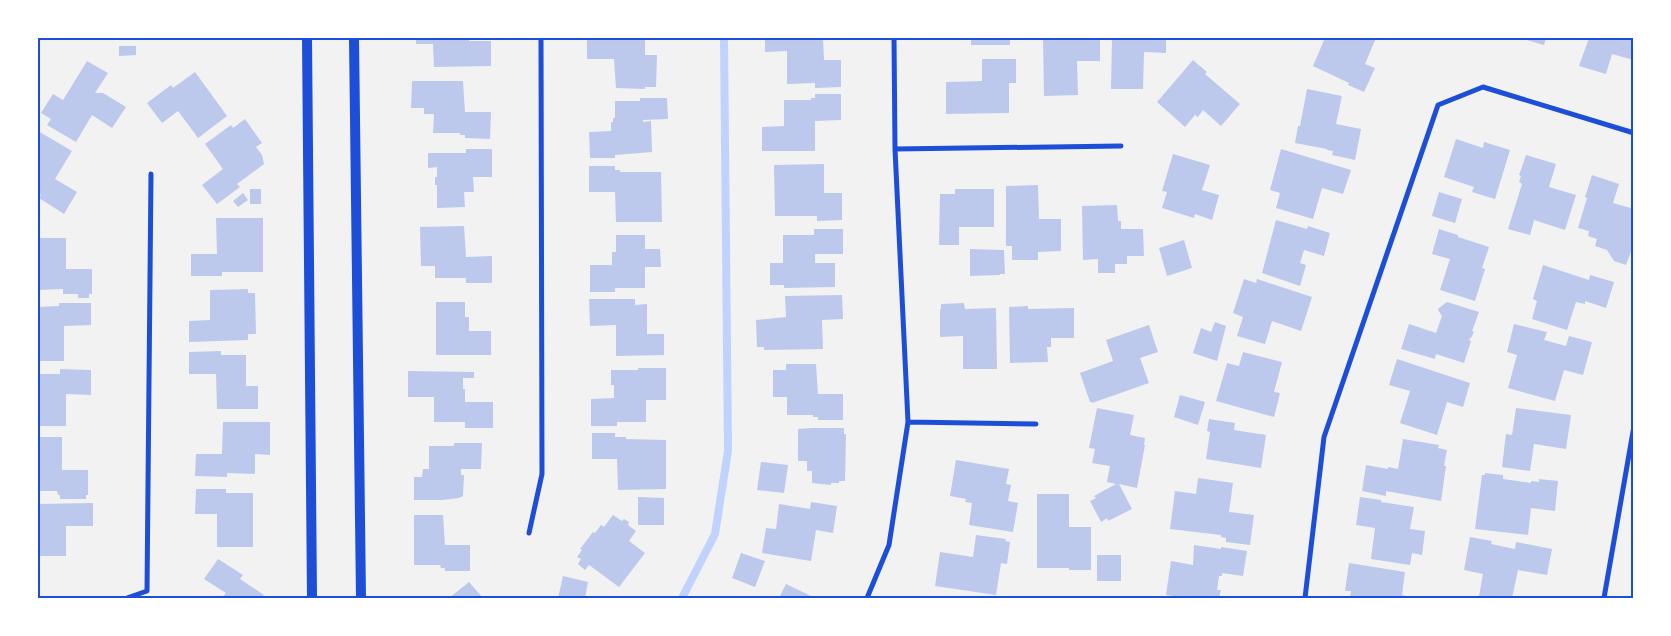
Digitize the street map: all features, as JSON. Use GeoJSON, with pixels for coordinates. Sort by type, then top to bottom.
{"type":"FeatureCollection","features":[{"type":"Feature","properties":{"kind":"main road"},"geometry":{"type":"LineString","coordinates":[[307,38],[312,598]]}},
{"type":"Feature","properties":{"kind":"main road"},"geometry":{"type":"LineString","coordinates":[[354,38],[360,598]]}},
{"type":"Feature","properties":{"kind":"street"},"geometry":{"type":"LineString","coordinates":[[529,533],[542,474],[541,38]]}},
{"type":"Feature","properties":{"kind":"street"},"geometry":{"type":"LineString","coordinates":[[867,598],[889,545],[908,422],[895,149],[894,38]]}},
{"type":"Feature","properties":{"kind":"street"},"geometry":{"type":"LineString","coordinates":[[1305,598],[1324,437],[1438,105],[1483,87],[1634,133]]}},
{"type":"Feature","properties":{"kind":"street"},"geometry":{"type":"LineString","coordinates":[[895,149],[1121,146]]}},
{"type":"Feature","properties":{"kind":"street"},"geometry":{"type":"LineString","coordinates":[[127,598],[146,591],[151,174]]}},
{"type":"Feature","properties":{"kind":"street"},"geometry":{"type":"LineString","coordinates":[[908,422],[1036,424]]}},
{"type":"Feature","properties":{"kind":"street"},"geometry":{"type":"LineString","coordinates":[[1604,598],[1634,426]]}},
{"type":"Feature","properties":{"kind":"building"},"geometry":{"type":"Polygon","coordinates":[[[416,38],[469,38],[469,41],[491,41],[491,66],[434,67],[433,44],[416,44],[416,38]]]}},
{"type":"Feature","properties":{"kind":"building"},"geometry":{"type":"Polygon","coordinates":[[[587,38],[645,38],[645,55],[657,55],[656,87],[645,87],[645,89],[616,88],[614,59],[587,59],[587,38]]]}},
{"type":"Feature","properties":{"kind":"building"},"geometry":{"type":"Polygon","coordinates":[[[765,38],[823,38],[824,60],[841,60],[841,87],[815,88],[815,83],[787,84],[787,51],[765,52],[765,38]]]}},
{"type":"Feature","properties":{"kind":"building"},"geometry":{"type":"Polygon","coordinates":[[[971,38],[1010,38],[1010,45],[971,45],[971,38]]]}},
{"type":"Feature","properties":{"kind":"building"},"geometry":{"type":"Polygon","coordinates":[[[1043,38],[1100,38],[1100,61],[1077,61],[1078,95],[1044,96],[1043,38]]]}},
{"type":"Feature","properties":{"kind":"building"},"geometry":{"type":"Polygon","coordinates":[[[1112,38],[1166,38],[1166,53],[1144,52],[1143,89],[1111,89],[1112,38]]]}},
{"type":"Feature","properties":{"kind":"building"},"geometry":{"type":"Polygon","coordinates":[[[1325,38],[1376,38],[1365,64],[1375,68],[1364,92],[1313,66],[1325,38]]]}},
{"type":"Feature","properties":{"kind":"building"},"geometry":{"type":"Polygon","coordinates":[[[1520,38],[1546,38],[1544,45],[1520,38]]]}},
{"type":"Feature","properties":{"kind":"building"},"geometry":{"type":"Polygon","coordinates":[[[1589,38],[1634,38],[1634,60],[1612,54],[1606,74],[1579,66],[1589,38]]]}},
{"type":"Feature","properties":{"kind":"building"},"geometry":{"type":"Polygon","coordinates":[[[119,46],[136,46],[136,55],[119,56],[119,46]]]}},
{"type":"Feature","properties":{"kind":"building"},"geometry":{"type":"Polygon","coordinates":[[[982,59],[1016,59],[1016,83],[1009,83],[1009,113],[946,114],[946,82],[982,81],[982,59]]]}},
{"type":"Feature","properties":{"kind":"building"},"geometry":{"type":"Polygon","coordinates":[[[1193,60],[1207,72],[1205,74],[1240,104],[1221,126],[1203,110],[1198,117],[1195,115],[1185,127],[1157,102],[1193,60]]]}},
{"type":"Feature","properties":{"kind":"building"},"geometry":{"type":"Polygon","coordinates":[[[87,61],[108,73],[95,93],[103,93],[126,107],[112,128],[92,115],[76,142],[47,125],[51,119],[41,113],[53,94],[63,100],[87,61]]]}},
{"type":"Feature","properties":{"kind":"building"},"geometry":{"type":"Polygon","coordinates":[[[195,72],[227,116],[198,138],[178,111],[162,123],[147,103],[171,85],[173,88],[195,72]]]}},
{"type":"Feature","properties":{"kind":"building"},"geometry":{"type":"Polygon","coordinates":[[[412,81],[463,81],[465,112],[491,112],[490,139],[465,138],[465,135],[460,135],[460,133],[433,133],[434,114],[424,114],[424,108],[411,108],[412,81]]]}},
{"type":"Feature","properties":{"kind":"building"},"geometry":{"type":"Polygon","coordinates":[[[1307,89],[1342,96],[1336,124],[1361,129],[1355,160],[1332,155],[1333,151],[1327,149],[1295,143],[1307,89]]]}},
{"type":"Feature","properties":{"kind":"building"},"geometry":{"type":"Polygon","coordinates":[[[815,94],[841,94],[841,120],[815,121],[815,151],[762,151],[762,127],[784,126],[784,100],[811,100],[811,98],[815,98],[815,94]]]}},
{"type":"Feature","properties":{"kind":"building"},"geometry":{"type":"Polygon","coordinates":[[[640,98],[667,98],[668,119],[643,120],[643,122],[651,121],[652,152],[615,155],[615,158],[590,158],[589,132],[611,131],[611,122],[615,118],[615,101],[640,101],[640,98]]]}},
{"type":"Feature","properties":{"kind":"building"},"geometry":{"type":"Polygon","coordinates":[[[245,119],[262,143],[256,147],[262,155],[264,164],[237,184],[240,187],[217,204],[202,185],[223,169],[205,144],[231,125],[233,128],[245,119]]]}},
{"type":"Feature","properties":{"kind":"building"},"geometry":{"type":"Polygon","coordinates":[[[38,131],[72,151],[55,179],[77,192],[64,214],[39,198],[41,195],[38,193],[38,131]]]}},
{"type":"Feature","properties":{"kind":"building"},"geometry":{"type":"Polygon","coordinates":[[[1456,139],[1483,148],[1484,142],[1510,150],[1495,199],[1472,192],[1474,187],[1444,177],[1456,139]]]}},
{"type":"Feature","properties":{"kind":"building"},"geometry":{"type":"Polygon","coordinates":[[[466,149],[492,149],[492,177],[473,177],[474,192],[464,192],[465,207],[437,208],[435,177],[437,177],[437,167],[428,168],[428,153],[466,153],[466,149]]]}},
{"type":"Feature","properties":{"kind":"building"},"geometry":{"type":"Polygon","coordinates":[[[1281,149],[1351,170],[1343,194],[1322,188],[1313,219],[1276,208],[1280,193],[1270,190],[1281,149]]]}},
{"type":"Feature","properties":{"kind":"building"},"geometry":{"type":"Polygon","coordinates":[[[1173,154],[1210,165],[1202,190],[1219,195],[1212,220],[1195,214],[1194,218],[1162,208],[1167,192],[1162,191],[1173,154]]]}},
{"type":"Feature","properties":{"kind":"building"},"geometry":{"type":"Polygon","coordinates":[[[1526,155],[1556,164],[1549,187],[1576,195],[1565,230],[1534,220],[1530,235],[1508,229],[1522,184],[1519,182],[1521,176],[1519,175],[1526,155]]]}},
{"type":"Feature","properties":{"kind":"building"},"geometry":{"type":"Polygon","coordinates":[[[824,164],[824,193],[842,193],[842,220],[817,221],[817,216],[775,216],[774,165],[824,164]]]}},
{"type":"Feature","properties":{"kind":"building"},"geometry":{"type":"Polygon","coordinates":[[[589,166],[615,166],[615,170],[620,170],[620,172],[661,172],[662,222],[616,222],[615,192],[589,192],[589,166]]]}},
{"type":"Feature","properties":{"kind":"building"},"geometry":{"type":"Polygon","coordinates":[[[1592,175],[1619,184],[1613,203],[1634,209],[1634,243],[1626,265],[1614,261],[1607,250],[1595,246],[1597,239],[1588,236],[1589,231],[1578,228],[1592,175]]]}},
{"type":"Feature","properties":{"kind":"building"},"geometry":{"type":"Polygon","coordinates":[[[1038,185],[1039,219],[1061,219],[1061,251],[1038,252],[1038,260],[1012,260],[1012,246],[1006,246],[1006,186],[1038,185]]]}},
{"type":"Feature","properties":{"kind":"building"},"geometry":{"type":"Polygon","coordinates":[[[250,189],[261,189],[261,204],[250,204],[250,189]]]}},
{"type":"Feature","properties":{"kind":"building"},"geometry":{"type":"Polygon","coordinates":[[[955,189],[994,189],[994,227],[959,227],[959,245],[939,245],[940,194],[955,194],[955,189]]]}},
{"type":"Feature","properties":{"kind":"building"},"geometry":{"type":"Polygon","coordinates":[[[1439,192],[1462,199],[1455,223],[1432,216],[1439,192]]]}},
{"type":"Feature","properties":{"kind":"building"},"geometry":{"type":"Polygon","coordinates":[[[243,193],[248,200],[238,207],[233,201],[243,193]]]}},
{"type":"Feature","properties":{"kind":"building"},"geometry":{"type":"Polygon","coordinates":[[[1117,205],[1118,221],[1121,221],[1121,229],[1143,229],[1144,256],[1127,256],[1127,264],[1115,264],[1115,273],[1098,273],[1098,259],[1083,260],[1082,206],[1117,205]]]}},
{"type":"Feature","properties":{"kind":"building"},"geometry":{"type":"Polygon","coordinates":[[[216,218],[263,218],[263,272],[222,272],[222,276],[191,276],[191,254],[217,254],[216,218]]]}},
{"type":"Feature","properties":{"kind":"building"},"geometry":{"type":"Polygon","coordinates":[[[1276,220],[1307,229],[1308,226],[1330,233],[1324,256],[1304,250],[1300,263],[1306,265],[1300,286],[1262,273],[1276,220]]]}},
{"type":"Feature","properties":{"kind":"building"},"geometry":{"type":"Polygon","coordinates":[[[464,226],[466,257],[492,256],[492,283],[466,283],[466,278],[435,278],[435,266],[421,266],[420,227],[464,226]]]}},
{"type":"Feature","properties":{"kind":"building"},"geometry":{"type":"Polygon","coordinates":[[[814,229],[843,229],[843,254],[815,254],[815,263],[835,263],[835,287],[784,288],[784,285],[770,285],[770,263],[783,263],[783,235],[814,235],[814,229]]]}},
{"type":"Feature","properties":{"kind":"building"},"geometry":{"type":"Polygon","coordinates":[[[1439,229],[1489,247],[1482,268],[1485,269],[1475,301],[1440,290],[1450,259],[1432,254],[1439,229]]]}},
{"type":"Feature","properties":{"kind":"building"},"geometry":{"type":"Polygon","coordinates":[[[616,235],[645,235],[645,249],[660,249],[661,267],[645,267],[645,288],[615,288],[615,292],[590,292],[590,265],[612,265],[612,252],[616,252],[616,235]]]}},
{"type":"Feature","properties":{"kind":"building"},"geometry":{"type":"Polygon","coordinates":[[[38,238],[66,238],[66,269],[92,269],[92,294],[89,294],[89,298],[78,298],[78,294],[63,294],[63,289],[38,290],[38,238]]]}},
{"type":"Feature","properties":{"kind":"building"},"geometry":{"type":"Polygon","coordinates":[[[1184,240],[1192,268],[1167,276],[1159,248],[1184,240]]]}},
{"type":"Feature","properties":{"kind":"building"},"geometry":{"type":"Polygon","coordinates":[[[970,249],[1004,250],[1005,274],[970,276],[970,249]]]}},
{"type":"Feature","properties":{"kind":"building"},"geometry":{"type":"Polygon","coordinates":[[[1543,265],[1589,280],[1590,275],[1614,282],[1606,308],[1585,301],[1585,304],[1576,302],[1567,330],[1532,319],[1537,301],[1533,299],[1543,265]]]}},
{"type":"Feature","properties":{"kind":"building"},"geometry":{"type":"Polygon","coordinates":[[[1244,279],[1256,283],[1257,279],[1312,297],[1301,331],[1272,321],[1265,344],[1237,336],[1243,317],[1233,313],[1244,279]]]}},
{"type":"Feature","properties":{"kind":"building"},"geometry":{"type":"Polygon","coordinates":[[[248,289],[248,293],[255,293],[256,334],[248,334],[248,340],[189,342],[189,321],[210,320],[210,290],[248,289]]]}},
{"type":"Feature","properties":{"kind":"building"},"geometry":{"type":"Polygon","coordinates":[[[842,295],[843,319],[822,320],[823,349],[764,350],[764,347],[757,347],[756,320],[786,317],[785,296],[842,295]]]}},
{"type":"Feature","properties":{"kind":"building"},"geometry":{"type":"Polygon","coordinates":[[[589,299],[635,299],[635,305],[647,304],[647,334],[664,334],[664,355],[616,356],[616,325],[590,326],[589,299]]]}},
{"type":"Feature","properties":{"kind":"building"},"geometry":{"type":"Polygon","coordinates":[[[436,302],[465,302],[465,317],[469,317],[469,331],[491,331],[491,355],[436,355],[436,302]]]}},
{"type":"Feature","properties":{"kind":"building"},"geometry":{"type":"Polygon","coordinates":[[[1447,302],[1479,312],[1472,331],[1474,332],[1469,340],[1471,341],[1464,363],[1436,354],[1435,359],[1401,349],[1409,324],[1436,333],[1442,316],[1438,310],[1447,302]]]}},
{"type":"Feature","properties":{"kind":"building"},"geometry":{"type":"Polygon","coordinates":[[[59,303],[91,303],[91,325],[64,326],[64,361],[38,361],[38,307],[59,306],[59,303]]]}},
{"type":"Feature","properties":{"kind":"building"},"geometry":{"type":"Polygon","coordinates":[[[964,303],[965,309],[996,308],[997,369],[963,369],[963,336],[940,337],[941,304],[964,303]]]}},
{"type":"Feature","properties":{"kind":"building"},"geometry":{"type":"Polygon","coordinates":[[[1028,306],[1028,309],[1074,308],[1074,338],[1051,338],[1051,347],[1047,347],[1048,362],[1010,363],[1009,307],[1028,306]]]}},
{"type":"Feature","properties":{"kind":"building"},"geometry":{"type":"Polygon","coordinates":[[[1215,322],[1226,326],[1217,361],[1193,353],[1201,328],[1211,332],[1215,322]]]}},
{"type":"Feature","properties":{"kind":"building"},"geometry":{"type":"Polygon","coordinates":[[[1514,324],[1547,332],[1544,340],[1566,346],[1569,336],[1592,342],[1583,375],[1564,370],[1555,401],[1508,388],[1517,355],[1507,352],[1514,324]]]}},
{"type":"Feature","properties":{"kind":"building"},"geometry":{"type":"Polygon","coordinates":[[[1149,325],[1158,352],[1140,358],[1149,383],[1092,403],[1090,402],[1080,373],[1113,361],[1106,340],[1149,325]]]}},
{"type":"Feature","properties":{"kind":"building"},"geometry":{"type":"Polygon","coordinates":[[[221,351],[221,355],[246,355],[246,386],[258,386],[258,409],[217,409],[216,374],[189,374],[189,352],[221,351]]]}},
{"type":"Feature","properties":{"kind":"building"},"geometry":{"type":"Polygon","coordinates":[[[1243,352],[1282,362],[1274,392],[1280,393],[1274,417],[1216,401],[1227,363],[1239,366],[1243,352]]]}},
{"type":"Feature","properties":{"kind":"building"},"geometry":{"type":"Polygon","coordinates":[[[1397,359],[1470,383],[1463,407],[1447,402],[1437,435],[1400,423],[1410,391],[1389,385],[1397,359]]]}},
{"type":"Feature","properties":{"kind":"building"},"geometry":{"type":"Polygon","coordinates":[[[786,364],[816,364],[818,394],[843,394],[843,420],[818,420],[818,417],[813,417],[813,415],[787,415],[787,397],[773,397],[773,370],[786,370],[786,364]]]}},
{"type":"Feature","properties":{"kind":"building"},"geometry":{"type":"Polygon","coordinates":[[[638,368],[666,368],[666,400],[646,400],[646,422],[617,422],[617,426],[591,426],[591,399],[614,398],[614,385],[611,385],[611,370],[638,370],[638,368]]]}},
{"type":"Feature","properties":{"kind":"building"},"geometry":{"type":"Polygon","coordinates":[[[60,369],[91,370],[91,395],[66,394],[66,426],[38,426],[38,374],[60,374],[60,369]]]}},
{"type":"Feature","properties":{"kind":"building"},"geometry":{"type":"Polygon","coordinates":[[[408,371],[474,372],[474,378],[463,378],[465,402],[493,402],[493,428],[465,428],[465,422],[434,422],[434,397],[408,397],[408,371]]]}},
{"type":"Feature","properties":{"kind":"building"},"geometry":{"type":"Polygon","coordinates":[[[1180,395],[1205,402],[1198,425],[1174,417],[1180,395]]]}},
{"type":"Feature","properties":{"kind":"building"},"geometry":{"type":"Polygon","coordinates":[[[1097,408],[1134,415],[1130,435],[1145,438],[1137,488],[1119,484],[1132,509],[1108,521],[1107,518],[1101,522],[1090,501],[1096,498],[1094,496],[1116,484],[1107,482],[1110,466],[1092,463],[1095,449],[1089,448],[1097,408]]]}},
{"type":"Feature","properties":{"kind":"building"},"geometry":{"type":"Polygon","coordinates":[[[1516,408],[1571,415],[1566,449],[1534,444],[1530,471],[1502,467],[1506,434],[1512,435],[1516,408]]]}},
{"type":"Feature","properties":{"kind":"building"},"geometry":{"type":"Polygon","coordinates":[[[1209,419],[1235,423],[1234,430],[1266,435],[1261,468],[1206,459],[1210,432],[1207,431],[1209,419]]]}},
{"type":"Feature","properties":{"kind":"building"},"geometry":{"type":"Polygon","coordinates":[[[223,422],[270,422],[270,455],[255,454],[255,474],[227,473],[227,477],[195,476],[196,454],[222,454],[223,422]]]}},
{"type":"Feature","properties":{"kind":"building"},"geometry":{"type":"Polygon","coordinates":[[[844,428],[844,434],[846,434],[845,481],[831,483],[831,485],[812,483],[812,471],[807,471],[807,461],[798,461],[798,429],[844,428]]]}},
{"type":"Feature","properties":{"kind":"building"},"geometry":{"type":"Polygon","coordinates":[[[592,433],[615,433],[615,437],[626,437],[626,439],[666,440],[666,489],[618,490],[617,459],[592,459],[592,433]]]}},
{"type":"Feature","properties":{"kind":"building"},"geometry":{"type":"Polygon","coordinates":[[[38,437],[62,437],[62,470],[88,470],[88,495],[86,495],[86,499],[60,499],[57,491],[38,491],[38,437]]]}},
{"type":"Feature","properties":{"kind":"building"},"geometry":{"type":"Polygon","coordinates":[[[1403,439],[1439,445],[1438,448],[1447,450],[1441,501],[1386,491],[1386,496],[1362,491],[1366,465],[1398,469],[1403,439]]]}},
{"type":"Feature","properties":{"kind":"building"},"geometry":{"type":"Polygon","coordinates":[[[454,443],[482,443],[481,469],[461,469],[461,475],[464,475],[463,496],[443,500],[414,500],[414,477],[422,477],[423,469],[429,469],[429,446],[454,446],[454,443]]]}},
{"type":"Feature","properties":{"kind":"building"},"geometry":{"type":"Polygon","coordinates":[[[956,460],[1009,469],[1006,484],[1011,485],[1008,501],[1018,503],[1013,532],[969,525],[972,503],[965,502],[966,499],[950,496],[956,460]]]}},
{"type":"Feature","properties":{"kind":"building"},"geometry":{"type":"Polygon","coordinates":[[[761,462],[788,465],[784,493],[757,490],[761,462]]]}},
{"type":"Feature","properties":{"kind":"building"},"geometry":{"type":"Polygon","coordinates":[[[1485,473],[1503,475],[1503,479],[1531,483],[1531,481],[1539,482],[1539,479],[1558,481],[1555,511],[1531,508],[1528,535],[1475,529],[1482,475],[1485,475],[1485,473]]]}},
{"type":"Feature","properties":{"kind":"building"},"geometry":{"type":"Polygon","coordinates":[[[1198,478],[1233,483],[1229,512],[1254,515],[1250,545],[1226,542],[1226,538],[1221,537],[1221,535],[1170,529],[1175,491],[1196,494],[1198,478]]]}},
{"type":"Feature","properties":{"kind":"building"},"geometry":{"type":"Polygon","coordinates":[[[196,489],[226,489],[226,493],[253,493],[253,547],[217,547],[217,514],[195,514],[196,489]]]}},
{"type":"Feature","properties":{"kind":"building"},"geometry":{"type":"Polygon","coordinates":[[[1037,494],[1069,494],[1069,527],[1091,527],[1091,570],[1037,568],[1037,494]]]}},
{"type":"Feature","properties":{"kind":"building"},"geometry":{"type":"Polygon","coordinates":[[[638,497],[664,498],[664,525],[638,525],[638,497]]]}},
{"type":"Feature","properties":{"kind":"building"},"geometry":{"type":"Polygon","coordinates":[[[1360,497],[1414,507],[1410,529],[1425,531],[1422,555],[1412,553],[1410,565],[1371,559],[1375,528],[1356,525],[1360,497]]]}},
{"type":"Feature","properties":{"kind":"building"},"geometry":{"type":"Polygon","coordinates":[[[811,502],[837,506],[833,533],[816,530],[811,561],[762,553],[766,528],[776,529],[779,504],[810,509],[811,502]]]}},
{"type":"Feature","properties":{"kind":"building"},"geometry":{"type":"Polygon","coordinates":[[[93,503],[93,526],[66,526],[66,556],[38,556],[38,504],[93,503]]]}},
{"type":"Feature","properties":{"kind":"building"},"geometry":{"type":"Polygon","coordinates":[[[414,515],[443,515],[445,545],[470,545],[470,571],[445,571],[445,568],[441,568],[440,565],[414,565],[414,515]]]}},
{"type":"Feature","properties":{"kind":"building"},"geometry":{"type":"Polygon","coordinates":[[[613,515],[622,521],[624,519],[629,522],[628,525],[636,531],[629,541],[645,553],[619,587],[589,565],[585,570],[578,564],[581,559],[577,557],[582,550],[580,549],[593,532],[595,533],[601,525],[604,527],[613,515]]]}},
{"type":"Feature","properties":{"kind":"building"},"geometry":{"type":"Polygon","coordinates":[[[976,535],[1006,539],[1005,541],[1010,542],[1007,564],[1001,563],[996,595],[935,586],[940,552],[973,557],[976,535]]]}},
{"type":"Feature","properties":{"kind":"building"},"geometry":{"type":"Polygon","coordinates":[[[1470,537],[1492,541],[1491,544],[1515,549],[1516,542],[1552,549],[1547,575],[1518,570],[1512,598],[1479,596],[1483,574],[1464,570],[1470,537]]]}},
{"type":"Feature","properties":{"kind":"building"},"geometry":{"type":"Polygon","coordinates":[[[1194,545],[1247,551],[1243,576],[1222,573],[1222,576],[1219,576],[1217,590],[1221,590],[1219,598],[1180,598],[1166,595],[1171,561],[1193,565],[1194,545]]]}},
{"type":"Feature","properties":{"kind":"building"},"geometry":{"type":"Polygon","coordinates":[[[741,553],[765,561],[755,587],[732,578],[741,553]]]}},
{"type":"Feature","properties":{"kind":"building"},"geometry":{"type":"Polygon","coordinates":[[[1097,555],[1121,555],[1121,581],[1097,581],[1097,555]]]}},
{"type":"Feature","properties":{"kind":"building"},"geometry":{"type":"Polygon","coordinates":[[[218,559],[243,575],[240,579],[264,595],[261,598],[222,598],[226,593],[204,579],[218,559]]]}},
{"type":"Feature","properties":{"kind":"building"},"geometry":{"type":"Polygon","coordinates":[[[1349,563],[1405,572],[1402,595],[1406,596],[1405,598],[1350,598],[1351,591],[1345,591],[1349,563]]]}},
{"type":"Feature","properties":{"kind":"building"},"geometry":{"type":"Polygon","coordinates":[[[563,576],[588,582],[585,598],[558,598],[563,576]]]}},
{"type":"Feature","properties":{"kind":"building"},"geometry":{"type":"Polygon","coordinates":[[[469,582],[483,598],[449,598],[469,582]]]}},
{"type":"Feature","properties":{"kind":"building"},"geometry":{"type":"Polygon","coordinates":[[[786,584],[811,596],[810,598],[779,598],[786,584]]]}},
{"type":"Feature","properties":{"kind":"waterway"},"geometry":{"type":"LineString","coordinates":[[682,598],[715,534],[728,451],[724,38]]}}]}
